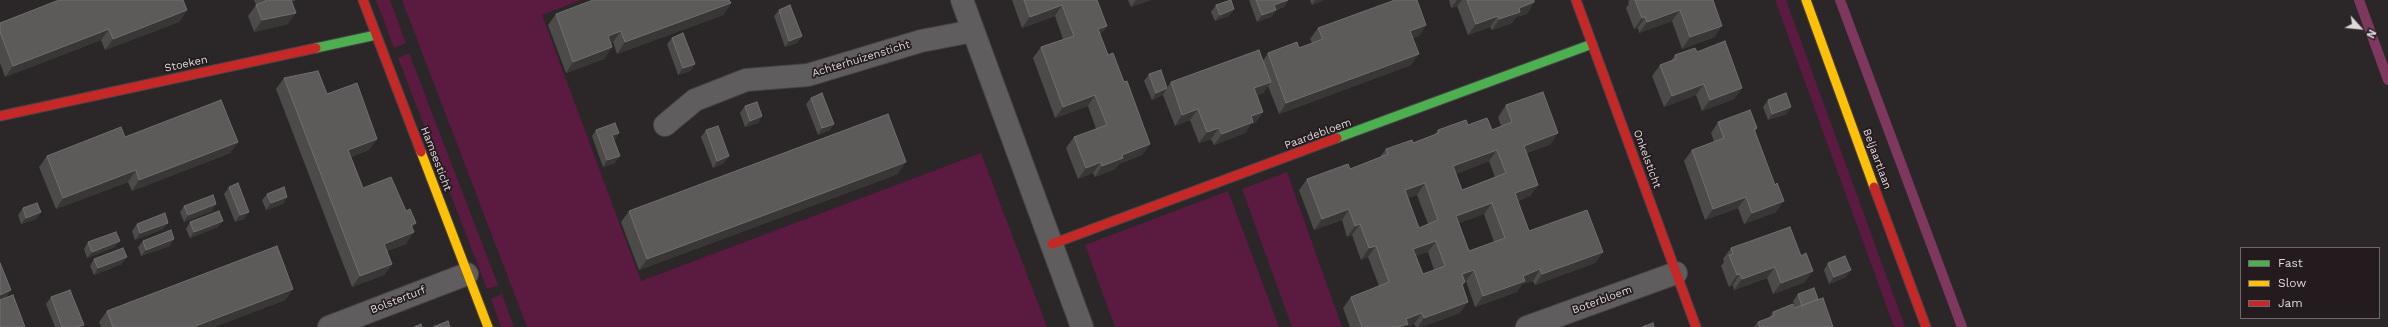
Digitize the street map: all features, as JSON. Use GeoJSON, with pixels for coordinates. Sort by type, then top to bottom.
{"type":"FeatureCollection","features":[{"type":"Feature","properties":{"kind":"street","name":"Hamsesticht"},"geometry":{"type":"LineString","coordinates":[[363,0],[488,327]]}},
{"type":"Feature","properties":{"kind":"street"},"geometry":{"type":"LineString","coordinates":[[962,0],[1082,327]]}},
{"type":"Feature","properties":{"kind":"street","name":"Onkelsticht"},"geometry":{"type":"LineString","coordinates":[[1576,0],[1696,327]]}},
{"type":"Feature","properties":{"kind":"street","name":"Beljaartlaan"},"geometry":{"type":"LineString","coordinates":[[1806,0],[1926,327]]}},
{"type":"Feature","properties":{"kind":"street","name":"Achterhuizensticht"},"geometry":{"type":"LineString","coordinates":[[665,125],[694,100],[746,80],[808,75],[921,41],[973,31]]}},
{"type":"Feature","properties":{"kind":"street","name":"Stoeken"},"geometry":{"type":"LineString","coordinates":[[0,116],[376,35]]}},
{"type":"Feature","properties":{"kind":"street","name":"Paardebloem"},"geometry":{"type":"LineString","coordinates":[[1052,244],[1592,44]]}},
{"type":"Feature","properties":{"kind":"street","name":"Boterbloem"},"geometry":{"type":"LineString","coordinates":[[1527,327],[1676,273]]}},
{"type":"Feature","properties":{"kind":"street","name":"Bolsterturf"},"geometry":{"type":"LineString","coordinates":[[329,327],[467,274]]}},
{"type":"Feature","properties":{"kind":"shaded area"},"geometry":{"type":"Polygon","coordinates":[[[376,0],[390,0],[406,43],[394,48],[376,0]]]}},
{"type":"Feature","properties":{"kind":"shaded area"},"geometry":{"type":"Polygon","coordinates":[[[402,0],[581,0],[542,15],[641,281],[981,153],[1047,327],[527,327],[402,0]]]}},
{"type":"Feature","properties":{"kind":"shaded area"},"geometry":{"type":"Polygon","coordinates":[[[1775,0],[1786,0],[1905,327],[1894,327],[1775,0]]]}},
{"type":"Feature","properties":{"kind":"shaded area"},"geometry":{"type":"Polygon","coordinates":[[[409,53],[498,285],[487,289],[398,58],[409,53]]]}},
{"type":"Feature","properties":{"kind":"shaded area"},"geometry":{"type":"Polygon","coordinates":[[[1287,172],[1342,327],[1292,327],[1242,189],[1287,172]]]}},
{"type":"Feature","properties":{"kind":"shaded area"},"geometry":{"type":"Polygon","coordinates":[[[1228,191],[1279,327],[1115,327],[1085,245],[1228,191]]]}},
{"type":"Feature","properties":{"kind":"shaded area"},"geometry":{"type":"Polygon","coordinates":[[[502,294],[514,327],[501,327],[491,299],[502,294]]]}},
{"type":"Feature","properties":{"kind":"building"},"geometry":{"type":"Polygon","coordinates":[[[59,0],[183,0],[187,10],[113,39],[109,29],[13,66],[0,32],[0,23],[59,0]]]}},
{"type":"Feature","properties":{"kind":"building"},"geometry":{"type":"Polygon","coordinates":[[[266,0],[291,0],[296,13],[262,20],[256,5],[266,0]]]}},
{"type":"Feature","properties":{"kind":"building"},"geometry":{"type":"Polygon","coordinates":[[[593,0],[729,0],[731,3],[625,42],[621,31],[608,36],[612,47],[573,62],[556,14],[593,0]]]}},
{"type":"Feature","properties":{"kind":"building"},"geometry":{"type":"Polygon","coordinates":[[[1024,0],[1097,0],[1107,26],[1098,29],[1108,55],[1113,53],[1124,82],[1127,81],[1150,144],[1122,155],[1123,158],[1102,166],[1101,162],[1086,168],[1074,137],[1107,125],[1095,95],[1063,107],[1041,47],[1074,36],[1062,5],[1030,17],[1024,0]]]}},
{"type":"Feature","properties":{"kind":"building"},"geometry":{"type":"Polygon","coordinates":[[[1231,0],[1234,9],[1220,15],[1216,5],[1231,0]]]}},
{"type":"Feature","properties":{"kind":"building"},"geometry":{"type":"Polygon","coordinates":[[[1256,0],[1288,0],[1274,5],[1276,10],[1262,15],[1256,0]]]}},
{"type":"Feature","properties":{"kind":"building"},"geometry":{"type":"Polygon","coordinates":[[[1395,0],[1417,0],[1426,25],[1410,31],[1419,54],[1286,103],[1268,53],[1297,42],[1299,48],[1323,39],[1318,28],[1395,0]]]}},
{"type":"Feature","properties":{"kind":"building"},"geometry":{"type":"Polygon","coordinates":[[[1467,0],[1534,0],[1534,2],[1519,8],[1520,12],[1499,19],[1498,16],[1476,24],[1467,0]]]}},
{"type":"Feature","properties":{"kind":"building"},"geometry":{"type":"Polygon","coordinates":[[[1635,0],[1713,0],[1722,26],[1690,37],[1680,10],[1647,22],[1645,17],[1642,18],[1635,0]]]}},
{"type":"Feature","properties":{"kind":"building"},"geometry":{"type":"Polygon","coordinates":[[[790,5],[802,36],[789,41],[779,10],[790,5]]]}},
{"type":"Feature","properties":{"kind":"building"},"geometry":{"type":"Polygon","coordinates":[[[683,33],[695,64],[683,68],[672,38],[683,33]]]}},
{"type":"Feature","properties":{"kind":"building"},"geometry":{"type":"Polygon","coordinates":[[[1725,41],[1742,88],[1710,100],[1704,84],[1672,96],[1660,65],[1676,59],[1675,55],[1695,48],[1697,52],[1725,41]]]}},
{"type":"Feature","properties":{"kind":"building"},"geometry":{"type":"Polygon","coordinates":[[[1259,50],[1271,82],[1254,88],[1263,112],[1251,116],[1253,122],[1222,134],[1219,128],[1207,132],[1198,109],[1182,115],[1171,82],[1259,50]]]}},
{"type":"Feature","properties":{"kind":"building"},"geometry":{"type":"Polygon","coordinates":[[[1161,70],[1167,88],[1156,93],[1149,74],[1161,70]]]}},
{"type":"Feature","properties":{"kind":"building"},"geometry":{"type":"Polygon","coordinates":[[[318,71],[327,94],[357,83],[377,139],[348,150],[363,188],[391,177],[406,211],[410,209],[416,223],[411,225],[414,232],[384,244],[392,264],[360,276],[284,78],[318,71]]]}},
{"type":"Feature","properties":{"kind":"building"},"geometry":{"type":"Polygon","coordinates":[[[1543,92],[1558,133],[1524,146],[1538,185],[1515,193],[1529,231],[1587,210],[1603,252],[1542,274],[1540,269],[1523,276],[1525,281],[1483,296],[1474,270],[1462,274],[1465,282],[1462,284],[1468,302],[1424,318],[1422,313],[1406,319],[1408,324],[1398,327],[1362,327],[1351,297],[1389,282],[1376,246],[1369,248],[1360,224],[1355,226],[1349,209],[1322,219],[1307,179],[1348,164],[1350,169],[1388,154],[1386,149],[1412,140],[1413,143],[1439,133],[1438,130],[1466,120],[1468,125],[1487,118],[1492,130],[1512,122],[1506,105],[1543,92]],[[1497,150],[1453,166],[1462,190],[1506,173],[1497,150]],[[1425,183],[1405,190],[1419,228],[1438,220],[1425,183]],[[1492,203],[1456,216],[1469,251],[1505,238],[1492,203]],[[1436,241],[1413,249],[1423,274],[1445,266],[1436,241]]]}},
{"type":"Feature","properties":{"kind":"building"},"geometry":{"type":"Polygon","coordinates":[[[822,93],[834,124],[822,128],[811,98],[822,93]]]}},
{"type":"Feature","properties":{"kind":"building"},"geometry":{"type":"Polygon","coordinates":[[[1786,93],[1791,107],[1772,114],[1768,100],[1786,93]]]}},
{"type":"Feature","properties":{"kind":"building"},"geometry":{"type":"Polygon","coordinates":[[[221,100],[238,142],[139,180],[136,170],[63,198],[47,156],[121,127],[125,137],[221,100]]]}},
{"type":"Feature","properties":{"kind":"building"},"geometry":{"type":"Polygon","coordinates":[[[757,102],[762,116],[750,121],[745,106],[757,102]]]}},
{"type":"Feature","properties":{"kind":"building"},"geometry":{"type":"Polygon","coordinates":[[[1750,110],[1757,128],[1754,129],[1775,185],[1777,183],[1784,201],[1752,213],[1746,197],[1713,209],[1692,150],[1724,138],[1718,122],[1750,110]]]}},
{"type":"Feature","properties":{"kind":"building"},"geometry":{"type":"Polygon","coordinates":[[[888,114],[906,162],[647,259],[629,211],[888,114]]]}},
{"type":"Feature","properties":{"kind":"building"},"geometry":{"type":"Polygon","coordinates":[[[615,123],[619,133],[612,135],[620,156],[607,160],[596,130],[615,123]]]}},
{"type":"Feature","properties":{"kind":"building"},"geometry":{"type":"Polygon","coordinates":[[[718,126],[729,156],[717,161],[706,130],[718,126]]]}},
{"type":"Feature","properties":{"kind":"building"},"geometry":{"type":"Polygon","coordinates":[[[238,183],[249,212],[240,215],[229,187],[238,183]]]}},
{"type":"Feature","properties":{"kind":"building"},"geometry":{"type":"Polygon","coordinates":[[[284,187],[287,197],[271,203],[267,194],[284,187]]]}},
{"type":"Feature","properties":{"kind":"building"},"geometry":{"type":"Polygon","coordinates":[[[213,195],[216,204],[188,215],[184,206],[213,195]]]}},
{"type":"Feature","properties":{"kind":"building"},"geometry":{"type":"Polygon","coordinates":[[[37,203],[41,212],[26,218],[23,208],[37,203]]]}},
{"type":"Feature","properties":{"kind":"building"},"geometry":{"type":"Polygon","coordinates":[[[219,211],[223,221],[194,232],[190,222],[219,211]]]}},
{"type":"Feature","properties":{"kind":"building"},"geometry":{"type":"Polygon","coordinates":[[[165,213],[168,223],[140,233],[137,224],[165,213]]]}},
{"type":"Feature","properties":{"kind":"building"},"geometry":{"type":"Polygon","coordinates":[[[1790,227],[1801,256],[1806,253],[1813,271],[1781,283],[1775,267],[1742,279],[1740,274],[1737,275],[1729,255],[1733,254],[1731,248],[1790,227]]]}},
{"type":"Feature","properties":{"kind":"building"},"geometry":{"type":"Polygon","coordinates":[[[171,230],[174,239],[146,250],[143,241],[171,230]]]}},
{"type":"Feature","properties":{"kind":"building"},"geometry":{"type":"Polygon","coordinates":[[[116,232],[120,241],[92,252],[88,242],[116,232]]]}},
{"type":"Feature","properties":{"kind":"building"},"geometry":{"type":"Polygon","coordinates":[[[277,246],[293,289],[193,327],[113,327],[107,311],[277,246]]]}},
{"type":"Feature","properties":{"kind":"building"},"geometry":{"type":"Polygon","coordinates":[[[123,248],[127,257],[98,268],[94,259],[123,248]]]}},
{"type":"Feature","properties":{"kind":"building"},"geometry":{"type":"Polygon","coordinates":[[[1845,256],[1851,270],[1834,277],[1828,263],[1845,256]]]}},
{"type":"Feature","properties":{"kind":"building"},"geometry":{"type":"Polygon","coordinates":[[[0,263],[11,290],[0,295],[0,263]]]}},
{"type":"Feature","properties":{"kind":"building"},"geometry":{"type":"Polygon","coordinates":[[[1814,288],[1818,299],[1802,306],[1798,294],[1814,288]]]}},
{"type":"Feature","properties":{"kind":"building"},"geometry":{"type":"Polygon","coordinates":[[[70,290],[84,325],[77,327],[62,327],[51,297],[70,290]]]}},
{"type":"Feature","properties":{"kind":"building"},"geometry":{"type":"Polygon","coordinates":[[[13,295],[25,327],[0,327],[0,300],[13,295]]]}},
{"type":"Feature","properties":{"kind":"building"},"geometry":{"type":"Polygon","coordinates":[[[1823,298],[1833,327],[1760,327],[1758,322],[1774,316],[1773,312],[1793,304],[1794,308],[1823,298]]]}},
{"type":"Feature","properties":{"kind":"building"},"geometry":{"type":"Polygon","coordinates":[[[448,321],[450,327],[433,327],[448,321]]]}},
{"type":"Feature","properties":{"kind":"building"},"geometry":{"type":"Polygon","coordinates":[[[1653,323],[1654,327],[1642,327],[1653,323]]]}},
{"type":"Feature","properties":{"kind":"building"},"geometry":{"type":"Polygon","coordinates":[[[421,324],[422,327],[414,327],[421,324]]]}},
{"type":"Feature","properties":{"kind":"waterway"},"geometry":{"type":"LineString","coordinates":[[1840,0],[1962,327]]}},
{"type":"Feature","properties":{"kind":"waterway"},"geometry":{"type":"LineString","coordinates":[[2359,0],[2388,80]]}},
{"type":"Feature","properties":{"kind":"traffic: fast"},"geometry":{"type":"LineString","coordinates":[[316,48],[376,35]]}},
{"type":"Feature","properties":{"kind":"traffic: fast"},"geometry":{"type":"LineString","coordinates":[[1337,138],[1592,44]]}},
{"type":"Feature","properties":{"kind":"traffic: slow"},"geometry":{"type":"LineString","coordinates":[[1806,0],[1874,187]]}},
{"type":"Feature","properties":{"kind":"traffic: slow"},"geometry":{"type":"LineString","coordinates":[[421,152],[488,327]]}},
{"type":"Feature","properties":{"kind":"traffic: jam"},"geometry":{"type":"LineString","coordinates":[[363,0],[421,152]]}},
{"type":"Feature","properties":{"kind":"traffic: jam"},"geometry":{"type":"LineString","coordinates":[[1576,0],[1696,327]]}},
{"type":"Feature","properties":{"kind":"traffic: jam"},"geometry":{"type":"LineString","coordinates":[[0,116],[316,48]]}},
{"type":"Feature","properties":{"kind":"traffic: jam"},"geometry":{"type":"LineString","coordinates":[[1052,244],[1337,138]]}},
{"type":"Feature","properties":{"kind":"traffic: jam"},"geometry":{"type":"LineString","coordinates":[[1874,187],[1926,327]]}}]}
